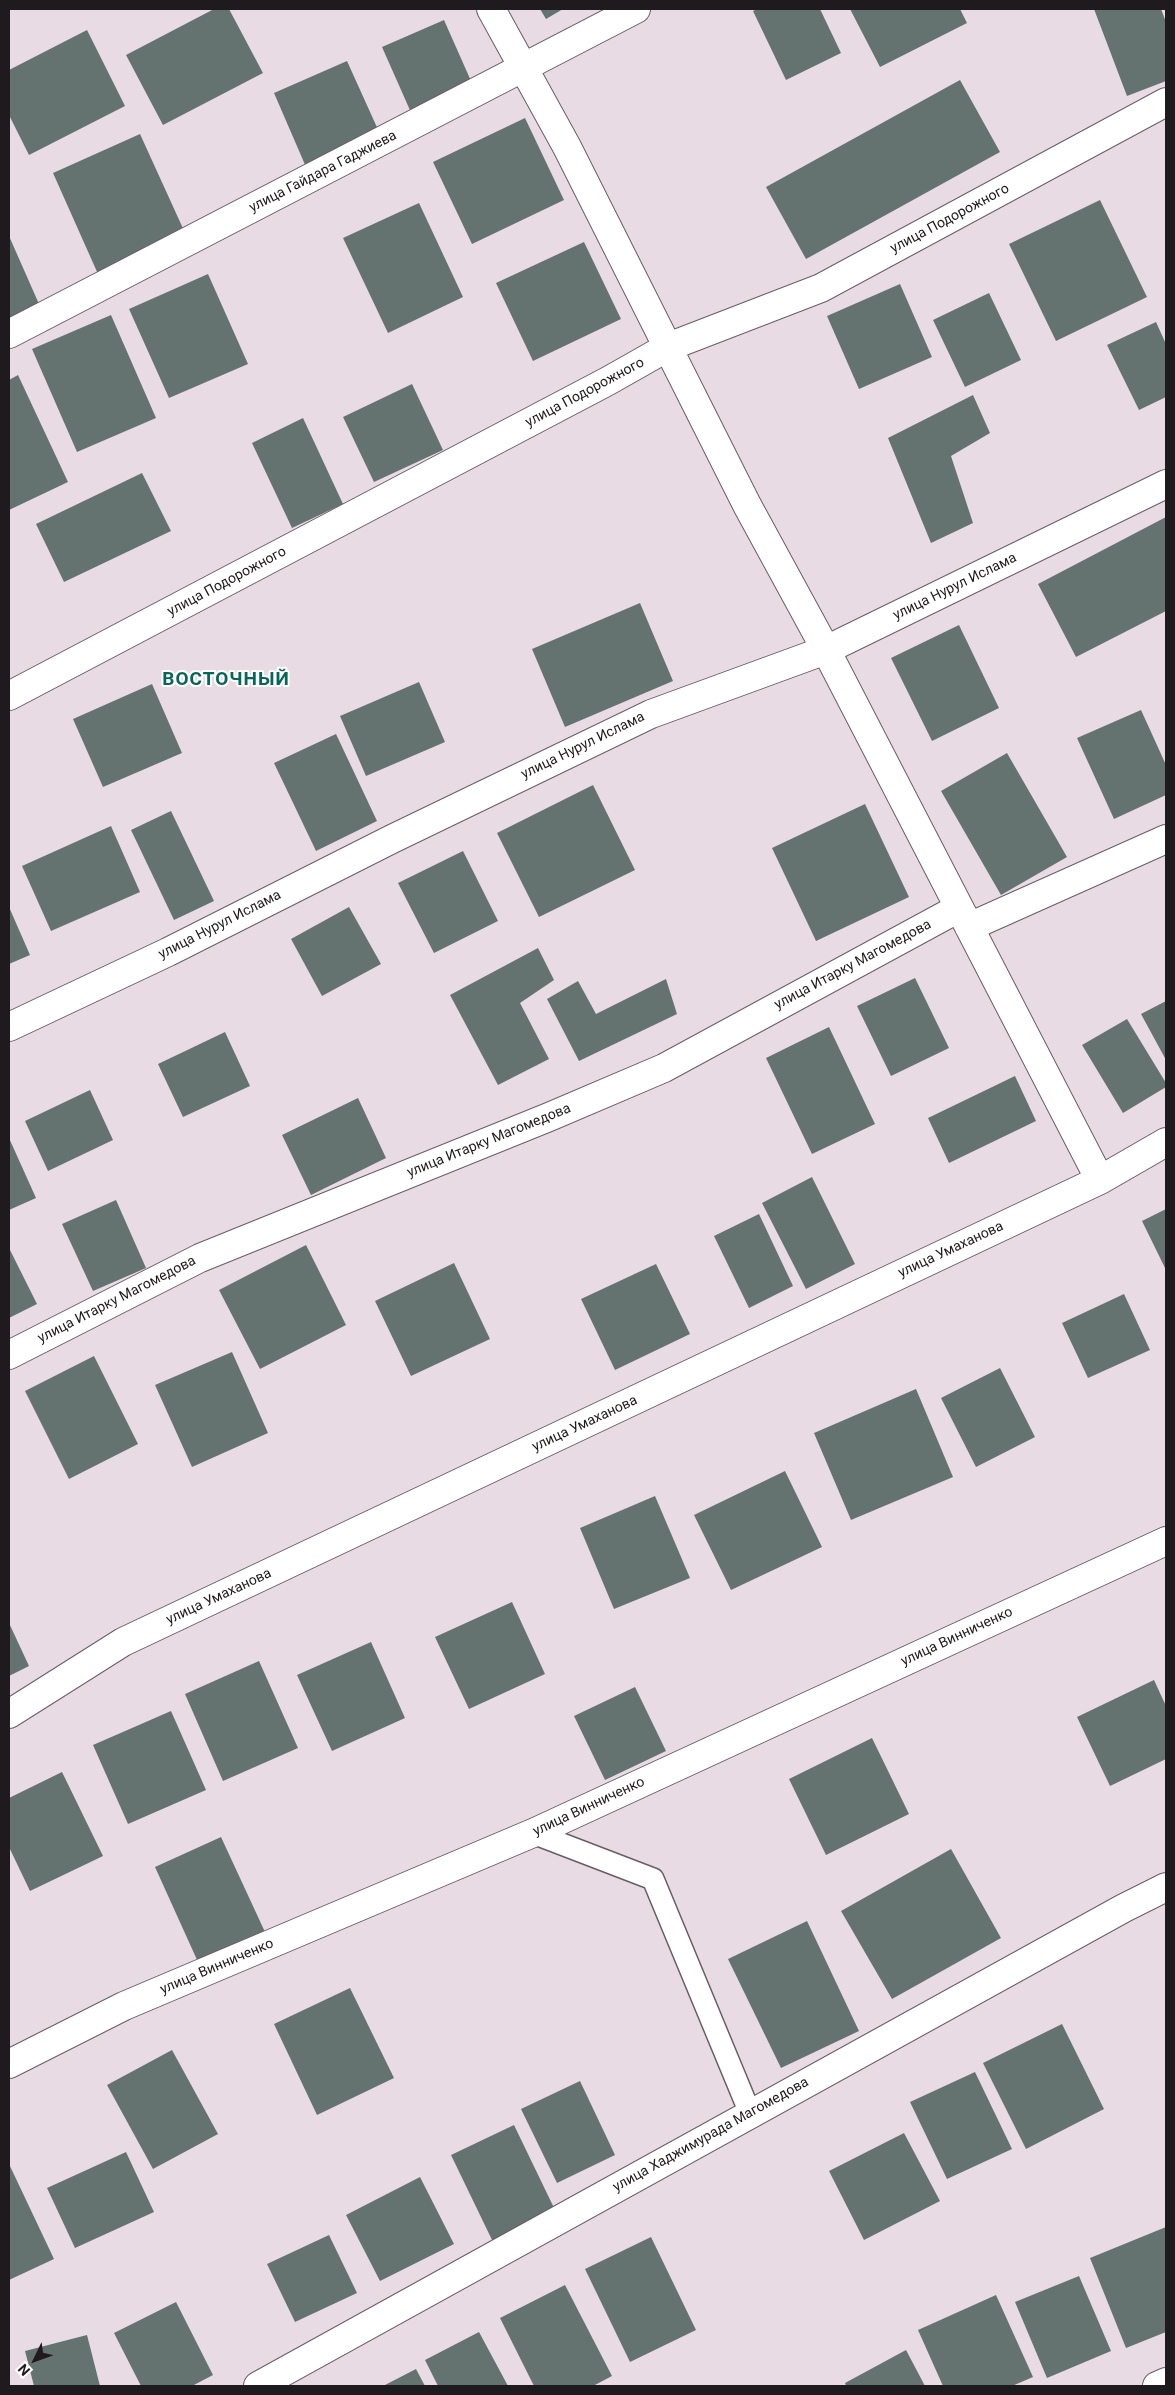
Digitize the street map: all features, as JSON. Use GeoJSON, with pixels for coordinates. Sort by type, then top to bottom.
{"type":"FeatureCollection","features":[{"type":"Feature","properties":{"kind":"street"},"geometry":{"type":"LineString","coordinates":[[491,9],[567,148],[747,505],[826,650],[1100,1180]]}},
{"type":"Feature","properties":{"kind":"street","name":"улица Гайдара Гаджиева"},"geometry":{"type":"LineString","coordinates":[[9,334],[524,69],[636,9]]}},
{"type":"Feature","properties":{"kind":"street","name":"улица Подорожного"},"geometry":{"type":"LineString","coordinates":[[9,696],[608,382],[668,347],[821,288],[1166,102]]}},
{"type":"Feature","properties":{"kind":"street","name":"улица Нурул Ислама"},"geometry":{"type":"LineString","coordinates":[[9,1027],[168,952],[392,839],[651,714],[826,650],[1166,484]]}},
{"type":"Feature","properties":{"kind":"street","name":"улица Итарку Магомедова"},"geometry":{"type":"LineString","coordinates":[[9,1355],[200,1258],[549,1117],[664,1068],[964,918],[1166,839]]}},
{"type":"Feature","properties":{"kind":"street","name":"улица Умаханова"},"geometry":{"type":"LineString","coordinates":[[9,1714],[123,1642],[1100,1180],[1166,1142]]}},
{"type":"Feature","properties":{"kind":"street","name":"улица Винниченко"},"geometry":{"type":"LineString","coordinates":[[9,2064],[124,2006],[533,1833],[1166,1541]]}},
{"type":"Feature","properties":{"kind":"street","name":"улица Хаджимурада Магомедова"},"geometry":{"type":"LineString","coordinates":[[258,2386],[750,2113],[1124,1908],[1166,1887]]}},
{"type":"Feature","properties":{"kind":"street"},"geometry":{"type":"LineString","coordinates":[[1157,2386],[1166,2382]]}},
{"type":"Feature","properties":{"kind":"lane"},"geometry":{"type":"LineString","coordinates":[[533,1833],[653,1879],[750,2113]]}},
{"type":"Feature","properties":{"kind":"building"},"geometry":{"type":"Polygon","coordinates":[[[214,9],[229,9],[263,73],[163,125],[126,55],[214,9]]]}},
{"type":"Feature","properties":{"kind":"building"},"geometry":{"type":"Polygon","coordinates":[[[540,9],[563,9],[546,19],[540,9]]]}},
{"type":"Feature","properties":{"kind":"building"},"geometry":{"type":"Polygon","coordinates":[[[757,9],[820,9],[841,53],[786,80],[753,11],[757,9]]]}},
{"type":"Feature","properties":{"kind":"building"},"geometry":{"type":"Polygon","coordinates":[[[850,9],[960,9],[967,23],[880,67],[850,9]]]}},
{"type":"Feature","properties":{"kind":"building"},"geometry":{"type":"Polygon","coordinates":[[[1094,9],[1161,9],[1166,22],[1166,81],[1127,96],[1094,9]]]}},
{"type":"Feature","properties":{"kind":"building"},"geometry":{"type":"Polygon","coordinates":[[[444,20],[475,90],[413,117],[382,47],[444,20]]]}},
{"type":"Feature","properties":{"kind":"building"},"geometry":{"type":"Polygon","coordinates":[[[87,30],[125,106],[29,155],[9,115],[9,70],[87,30]]]}},
{"type":"Feature","properties":{"kind":"building"},"geometry":{"type":"Polygon","coordinates":[[[347,61],[380,134],[306,167],[274,93],[347,61]]]}},
{"type":"Feature","properties":{"kind":"building"},"geometry":{"type":"Polygon","coordinates":[[[960,80],[1000,152],[806,259],[766,187],[960,80]]]}},
{"type":"Feature","properties":{"kind":"building"},"geometry":{"type":"Polygon","coordinates":[[[525,118],[564,200],[472,244],[433,162],[525,118]]]}},
{"type":"Feature","properties":{"kind":"building"},"geometry":{"type":"Polygon","coordinates":[[[140,134],[186,235],[98,274],[53,173],[140,134]]]}},
{"type":"Feature","properties":{"kind":"building"},"geometry":{"type":"Polygon","coordinates":[[[1100,200],[1147,297],[1056,341],[1009,244],[1100,200]]]}},
{"type":"Feature","properties":{"kind":"building"},"geometry":{"type":"Polygon","coordinates":[[[419,203],[463,297],[388,333],[343,238],[419,203]]]}},
{"type":"Feature","properties":{"kind":"building"},"geometry":{"type":"Polygon","coordinates":[[[9,236],[39,304],[9,318],[9,236]]]}},
{"type":"Feature","properties":{"kind":"building"},"geometry":{"type":"Polygon","coordinates":[[[584,242],[621,319],[533,361],[496,283],[584,242]]]}},
{"type":"Feature","properties":{"kind":"building"},"geometry":{"type":"Polygon","coordinates":[[[208,274],[248,364],[169,398],[129,309],[208,274]]]}},
{"type":"Feature","properties":{"kind":"building"},"geometry":{"type":"Polygon","coordinates":[[[900,284],[932,357],[859,389],[827,316],[900,284]]]}},
{"type":"Feature","properties":{"kind":"building"},"geometry":{"type":"Polygon","coordinates":[[[989,293],[1021,360],[965,387],[933,320],[989,293]]]}},
{"type":"Feature","properties":{"kind":"building"},"geometry":{"type":"Polygon","coordinates":[[[111,315],[156,418],[77,452],[32,349],[111,315]]]}},
{"type":"Feature","properties":{"kind":"building"},"geometry":{"type":"Polygon","coordinates":[[[1156,322],[1166,344],[1166,397],[1139,410],[1107,345],[1156,322]]]}},
{"type":"Feature","properties":{"kind":"building"},"geometry":{"type":"Polygon","coordinates":[[[18,375],[68,482],[9,510],[9,380],[18,375]]]}},
{"type":"Feature","properties":{"kind":"building"},"geometry":{"type":"Polygon","coordinates":[[[412,384],[443,450],[374,482],[343,417],[412,384]]]}},
{"type":"Feature","properties":{"kind":"building"},"geometry":{"type":"Polygon","coordinates":[[[973,395],[990,433],[951,456],[973,523],[931,543],[888,438],[973,395]]]}},
{"type":"Feature","properties":{"kind":"building"},"geometry":{"type":"Polygon","coordinates":[[[303,418],[343,504],[292,528],[252,443],[303,418]]]}},
{"type":"Feature","properties":{"kind":"building"},"geometry":{"type":"Polygon","coordinates":[[[142,473],[171,531],[64,582],[36,524],[142,473]]]}},
{"type":"Feature","properties":{"kind":"building"},"geometry":{"type":"Polygon","coordinates":[[[1166,517],[1166,611],[1076,657],[1038,584],[1166,517]]]}},
{"type":"Feature","properties":{"kind":"building"},"geometry":{"type":"Polygon","coordinates":[[[640,603],[673,681],[565,727],[532,649],[640,603]]]}},
{"type":"Feature","properties":{"kind":"building"},"geometry":{"type":"Polygon","coordinates":[[[959,625],[999,708],[932,741],[891,658],[959,625]]]}},
{"type":"Feature","properties":{"kind":"building"},"geometry":{"type":"Polygon","coordinates":[[[419,682],[445,742],[366,776],[340,716],[419,682]]]}},
{"type":"Feature","properties":{"kind":"building"},"geometry":{"type":"Polygon","coordinates":[[[152,684],[182,753],[103,787],[73,719],[152,684]]]}},
{"type":"Feature","properties":{"kind":"building"},"geometry":{"type":"Polygon","coordinates":[[[1141,710],[1166,765],[1166,795],[1114,819],[1077,738],[1141,710]]]}},
{"type":"Feature","properties":{"kind":"building"},"geometry":{"type":"Polygon","coordinates":[[[336,734],[377,821],[316,851],[274,763],[336,734]]]}},
{"type":"Feature","properties":{"kind":"building"},"geometry":{"type":"Polygon","coordinates":[[[1007,753],[1067,857],[1001,895],[941,791],[1007,753]]]}},
{"type":"Feature","properties":{"kind":"building"},"geometry":{"type":"Polygon","coordinates":[[[593,785],[635,870],[539,917],[497,833],[593,785]]]}},
{"type":"Feature","properties":{"kind":"building"},"geometry":{"type":"Polygon","coordinates":[[[865,804],[909,897],[816,941],[772,848],[865,804]]]}},
{"type":"Feature","properties":{"kind":"building"},"geometry":{"type":"Polygon","coordinates":[[[171,811],[214,901],[174,920],[131,830],[171,811]]]}},
{"type":"Feature","properties":{"kind":"building"},"geometry":{"type":"Polygon","coordinates":[[[111,826],[140,892],[51,931],[22,866],[111,826]]]}},
{"type":"Feature","properties":{"kind":"building"},"geometry":{"type":"Polygon","coordinates":[[[463,851],[498,921],[434,953],[398,883],[463,851]]]}},
{"type":"Feature","properties":{"kind":"building"},"geometry":{"type":"Polygon","coordinates":[[[9,907],[30,955],[9,964],[9,907]]]}},
{"type":"Feature","properties":{"kind":"building"},"geometry":{"type":"Polygon","coordinates":[[[349,907],[381,964],[322,996],[291,939],[349,907]]]}},
{"type":"Feature","properties":{"kind":"building"},"geometry":{"type":"Polygon","coordinates":[[[538,948],[554,980],[520,1003],[549,1059],[498,1085],[450,995],[538,948]]]}},
{"type":"Feature","properties":{"kind":"building"},"geometry":{"type":"Polygon","coordinates":[[[915,978],[949,1048],[891,1076],[857,1006],[915,978]]]}},
{"type":"Feature","properties":{"kind":"building"},"geometry":{"type":"Polygon","coordinates":[[[666,979],[677,1014],[579,1061],[547,999],[578,981],[596,1014],[666,979]]]}},
{"type":"Feature","properties":{"kind":"building"},"geometry":{"type":"Polygon","coordinates":[[[1166,1001],[1166,1060],[1141,1014],[1166,1001]]]}},
{"type":"Feature","properties":{"kind":"building"},"geometry":{"type":"Polygon","coordinates":[[[1127,1019],[1166,1083],[1166,1087],[1123,1113],[1082,1045],[1127,1019]]]}},
{"type":"Feature","properties":{"kind":"building"},"geometry":{"type":"Polygon","coordinates":[[[829,1027],[875,1124],[812,1154],[766,1058],[829,1027]]]}},
{"type":"Feature","properties":{"kind":"building"},"geometry":{"type":"Polygon","coordinates":[[[225,1032],[250,1086],[183,1117],[158,1064],[225,1032]]]}},
{"type":"Feature","properties":{"kind":"building"},"geometry":{"type":"Polygon","coordinates":[[[1015,1076],[1036,1121],[949,1163],[928,1118],[1015,1076]]]}},
{"type":"Feature","properties":{"kind":"building"},"geometry":{"type":"Polygon","coordinates":[[[90,1090],[113,1140],[48,1171],[25,1121],[90,1090]]]}},
{"type":"Feature","properties":{"kind":"building"},"geometry":{"type":"Polygon","coordinates":[[[358,1098],[386,1158],[311,1195],[282,1135],[358,1098]]]}},
{"type":"Feature","properties":{"kind":"building"},"geometry":{"type":"Polygon","coordinates":[[[9,1138],[36,1198],[9,1210],[9,1138]]]}},
{"type":"Feature","properties":{"kind":"building"},"geometry":{"type":"Polygon","coordinates":[[[812,1177],[855,1264],[806,1289],[762,1203],[812,1177]]]}},
{"type":"Feature","properties":{"kind":"building"},"geometry":{"type":"Polygon","coordinates":[[[116,1200],[146,1268],[93,1291],[62,1224],[116,1200]]]}},
{"type":"Feature","properties":{"kind":"building"},"geometry":{"type":"Polygon","coordinates":[[[1166,1209],[1166,1270],[1142,1221],[1166,1209]]]}},
{"type":"Feature","properties":{"kind":"building"},"geometry":{"type":"Polygon","coordinates":[[[759,1214],[793,1286],[749,1308],[714,1236],[759,1214]]]}},
{"type":"Feature","properties":{"kind":"building"},"geometry":{"type":"Polygon","coordinates":[[[306,1245],[346,1325],[260,1369],[219,1290],[306,1245]]]}},
{"type":"Feature","properties":{"kind":"building"},"geometry":{"type":"Polygon","coordinates":[[[9,1248],[37,1304],[9,1318],[9,1248]]]}},
{"type":"Feature","properties":{"kind":"building"},"geometry":{"type":"Polygon","coordinates":[[[454,1263],[490,1339],[411,1376],[375,1301],[454,1263]]]}},
{"type":"Feature","properties":{"kind":"building"},"geometry":{"type":"Polygon","coordinates":[[[656,1264],[690,1334],[615,1370],[581,1299],[656,1264]]]}},
{"type":"Feature","properties":{"kind":"building"},"geometry":{"type":"Polygon","coordinates":[[[1124,1294],[1150,1350],[1088,1378],[1062,1323],[1124,1294]]]}},
{"type":"Feature","properties":{"kind":"building"},"geometry":{"type":"Polygon","coordinates":[[[232,1352],[268,1433],[192,1467],[155,1385],[232,1352]]]}},
{"type":"Feature","properties":{"kind":"building"},"geometry":{"type":"Polygon","coordinates":[[[94,1356],[138,1444],[69,1479],[25,1391],[94,1356]]]}},
{"type":"Feature","properties":{"kind":"building"},"geometry":{"type":"Polygon","coordinates":[[[1000,1368],[1035,1437],[976,1467],[941,1398],[1000,1368]]]}},
{"type":"Feature","properties":{"kind":"building"},"geometry":{"type":"Polygon","coordinates":[[[916,1389],[953,1477],[851,1520],[814,1433],[916,1389]]]}},
{"type":"Feature","properties":{"kind":"building"},"geometry":{"type":"Polygon","coordinates":[[[785,1471],[822,1547],[731,1590],[694,1515],[785,1471]]]}},
{"type":"Feature","properties":{"kind":"building"},"geometry":{"type":"Polygon","coordinates":[[[655,1496],[690,1578],[614,1609],[580,1528],[655,1496]]]}},
{"type":"Feature","properties":{"kind":"building"},"geometry":{"type":"Polygon","coordinates":[[[512,1602],[545,1674],[469,1709],[435,1637],[512,1602]]]}},
{"type":"Feature","properties":{"kind":"building"},"geometry":{"type":"Polygon","coordinates":[[[9,1623],[29,1666],[9,1676],[9,1623]]]}},
{"type":"Feature","properties":{"kind":"building"},"geometry":{"type":"Polygon","coordinates":[[[371,1642],[405,1718],[332,1751],[297,1675],[371,1642]]]}},
{"type":"Feature","properties":{"kind":"building"},"geometry":{"type":"Polygon","coordinates":[[[259,1661],[298,1748],[223,1781],[185,1694],[259,1661]]]}},
{"type":"Feature","properties":{"kind":"building"},"geometry":{"type":"Polygon","coordinates":[[[1154,1680],[1166,1706],[1166,1759],[1110,1786],[1077,1717],[1154,1680]]]}},
{"type":"Feature","properties":{"kind":"building"},"geometry":{"type":"Polygon","coordinates":[[[635,1687],[666,1751],[605,1780],[574,1716],[635,1687]]]}},
{"type":"Feature","properties":{"kind":"building"},"geometry":{"type":"Polygon","coordinates":[[[171,1711],[206,1790],[128,1824],[93,1745],[171,1711]]]}},
{"type":"Feature","properties":{"kind":"building"},"geometry":{"type":"Polygon","coordinates":[[[872,1738],[909,1814],[826,1855],[789,1779],[872,1738]]]}},
{"type":"Feature","properties":{"kind":"building"},"geometry":{"type":"Polygon","coordinates":[[[62,1772],[103,1856],[30,1891],[9,1847],[9,1798],[62,1772]]]}},
{"type":"Feature","properties":{"kind":"building"},"geometry":{"type":"Polygon","coordinates":[[[221,1837],[265,1932],[198,1962],[155,1867],[221,1837]]]}},
{"type":"Feature","properties":{"kind":"building"},"geometry":{"type":"Polygon","coordinates":[[[951,1849],[1001,1938],[892,1999],[841,1911],[951,1849]]]}},
{"type":"Feature","properties":{"kind":"building"},"geometry":{"type":"Polygon","coordinates":[[[807,1921],[859,2031],[781,2068],[728,1959],[807,1921]]]}},
{"type":"Feature","properties":{"kind":"building"},"geometry":{"type":"Polygon","coordinates":[[[350,1988],[394,2078],[317,2115],[274,2024],[350,1988]]]}},
{"type":"Feature","properties":{"kind":"building"},"geometry":{"type":"Polygon","coordinates":[[[1062,2024],[1104,2109],[1026,2149],[983,2063],[1062,2024]]]}},
{"type":"Feature","properties":{"kind":"building"},"geometry":{"type":"Polygon","coordinates":[[[172,2050],[218,2134],[153,2169],[107,2085],[172,2050]]]}},
{"type":"Feature","properties":{"kind":"building"},"geometry":{"type":"Polygon","coordinates":[[[975,2072],[1012,2149],[947,2179],[910,2102],[975,2072]]]}},
{"type":"Feature","properties":{"kind":"building"},"geometry":{"type":"Polygon","coordinates":[[[580,2081],[615,2155],[557,2183],[521,2109],[580,2081]]]}},
{"type":"Feature","properties":{"kind":"building"},"geometry":{"type":"Polygon","coordinates":[[[514,2125],[556,2212],[493,2242],[451,2155],[514,2125]]]}},
{"type":"Feature","properties":{"kind":"building"},"geometry":{"type":"Polygon","coordinates":[[[904,2133],[940,2201],[864,2240],[829,2171],[904,2133]]]}},
{"type":"Feature","properties":{"kind":"building"},"geometry":{"type":"Polygon","coordinates":[[[126,2152],[154,2212],[75,2248],[47,2188],[126,2152]]]}},
{"type":"Feature","properties":{"kind":"building"},"geometry":{"type":"Polygon","coordinates":[[[9,2164],[54,2259],[9,2280],[9,2164]]]}},
{"type":"Feature","properties":{"kind":"building"},"geometry":{"type":"Polygon","coordinates":[[[420,2177],[454,2244],[380,2281],[346,2215],[420,2177]]]}},
{"type":"Feature","properties":{"kind":"building"},"geometry":{"type":"Polygon","coordinates":[[[1166,2227],[1166,2332],[1126,2348],[1090,2258],[1166,2227]]]}},
{"type":"Feature","properties":{"kind":"building"},"geometry":{"type":"Polygon","coordinates":[[[329,2235],[357,2293],[295,2322],[267,2264],[329,2235]]]}},
{"type":"Feature","properties":{"kind":"building"},"geometry":{"type":"Polygon","coordinates":[[[651,2237],[696,2330],[630,2362],[585,2269],[651,2237]]]}},
{"type":"Feature","properties":{"kind":"building"},"geometry":{"type":"Polygon","coordinates":[[[1079,2276],[1111,2351],[1047,2378],[1015,2302],[1079,2276]]]}},
{"type":"Feature","properties":{"kind":"building"},"geometry":{"type":"Polygon","coordinates":[[[565,2285],[612,2376],[593,2386],[534,2386],[500,2318],[565,2285]]]}},
{"type":"Feature","properties":{"kind":"building"},"geometry":{"type":"Polygon","coordinates":[[[996,2295],[1033,2377],[1012,2386],[943,2386],[918,2330],[996,2295]]]}},
{"type":"Feature","properties":{"kind":"building"},"geometry":{"type":"Polygon","coordinates":[[[176,2302],[213,2375],[192,2386],[141,2386],[114,2333],[176,2302]]]}},
{"type":"Feature","properties":{"kind":"building"},"geometry":{"type":"Polygon","coordinates":[[[479,2332],[508,2386],[438,2386],[425,2360],[479,2332]]]}},
{"type":"Feature","properties":{"kind":"building"},"geometry":{"type":"Polygon","coordinates":[[[87,2335],[100,2386],[34,2386],[25,2351],[87,2335]]]}},
{"type":"Feature","properties":{"kind":"building"},"geometry":{"type":"Polygon","coordinates":[[[906,2350],[925,2386],[846,2386],[845,2383],[906,2350]]]}},
{"type":"Feature","properties":{"kind":"building"},"geometry":{"type":"Polygon","coordinates":[[[416,2369],[425,2386],[383,2386],[416,2369]]]}},
{"type":"Feature","properties":{"kind":"district","name":"ВОСТОЧНЫЙ"},"geometry":{"type":"Point","coordinates":[226,680]}}]}
